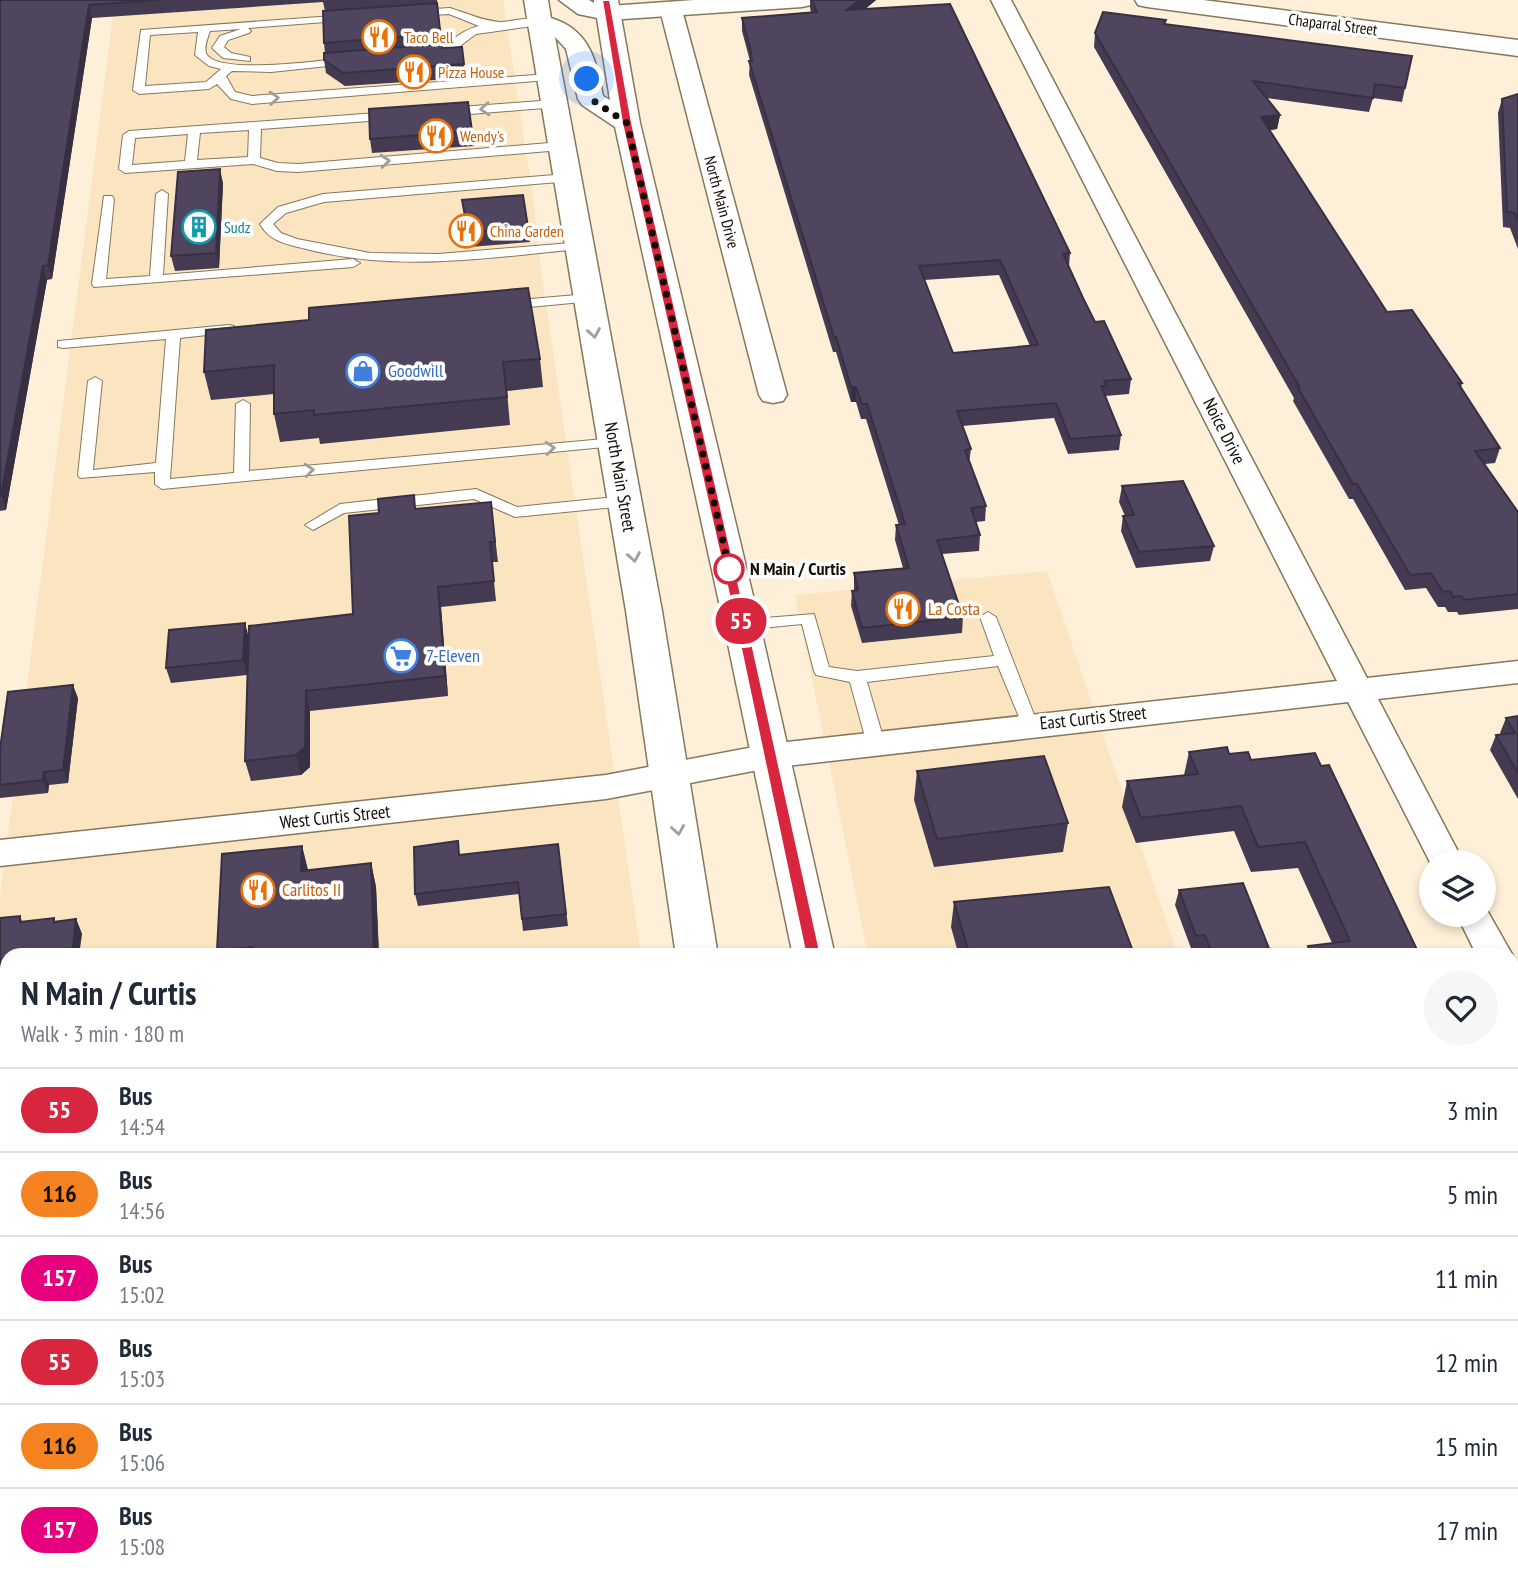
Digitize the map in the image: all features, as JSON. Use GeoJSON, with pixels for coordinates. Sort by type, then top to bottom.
{"type":"FeatureCollection","features":[{"type":"Feature","properties":{"kind":"main road"},"geometry":{"type":"LineString","coordinates":[[571,0],[587,9],[671,9],[802,0]]}},
{"type":"Feature","properties":{"kind":"main road","name":"Chaparral Street"},"geometry":{"type":"LineString","coordinates":[[1147,0],[1518,48]]}},
{"type":"Feature","properties":{"kind":"main road"},"geometry":{"type":"LineString","coordinates":[[608,7],[627,123],[742,625],[812,948]]}},
{"type":"Feature","properties":{"kind":"main road"},"geometry":{"type":"LineString","coordinates":[[538,11],[568,32],[578,43],[591,99],[627,123]]}},
{"type":"Feature","properties":{"kind":"main road","name":"North Main Street"},"geometry":{"type":"LineString","coordinates":[[538,11],[625,501],[696,948]]}},
{"type":"Feature","properties":{"kind":"street","name":"Noice Drive"},"geometry":{"type":"LineString","coordinates":[[1000,0],[1440,850]]}},
{"type":"Feature","properties":{"kind":"street","name":"North Main Drive"},"geometry":{"type":"LineString","coordinates":[[671,9],[773,396]]}},
{"type":"Feature","properties":{"kind":"street","name":"East Curtis Street"},"geometry":{"type":"LineString","coordinates":[[669,776],[769,756],[1518,672]]}},
{"type":"Feature","properties":{"kind":"street","name":"West Curtis Street"},"geometry":{"type":"LineString","coordinates":[[0,853],[593,789],[669,776]]}},
{"type":"Feature","properties":{"kind":"street"},"geometry":{"type":"LineString","coordinates":[[1481,927],[1491,948]]}},
{"type":"Feature","properties":{"kind":"lane"},"geometry":{"type":"LineString","coordinates":[[406,13],[450,11],[480,23],[500,25]]}},
{"type":"Feature","properties":{"kind":"lane"},"geometry":{"type":"LineString","coordinates":[[424,46],[449,44],[476,29],[500,25],[538,11]]}},
{"type":"Feature","properties":{"kind":"lane"},"geometry":{"type":"LineString","coordinates":[[324,19],[309,26],[238,32],[224,38],[218,48],[227,56],[242,59],[358,56],[225,72],[209,85],[139,90],[145,32],[365,16]]}},
{"type":"Feature","properties":{"kind":"lane"},"geometry":{"type":"LineString","coordinates":[[205,28],[200,47],[201,55],[225,72]]}},
{"type":"Feature","properties":{"kind":"lane"},"geometry":{"type":"LineString","coordinates":[[413,56],[444,53],[461,38]]}},
{"type":"Feature","properties":{"kind":"lane"},"geometry":{"type":"LineString","coordinates":[[225,72],[223,88],[229,95],[252,100],[551,90]]}},
{"type":"Feature","properties":{"kind":"lane"},"geometry":{"type":"LineString","coordinates":[[430,113],[551,90]]}},
{"type":"Feature","properties":{"kind":"lane"},"geometry":{"type":"LineString","coordinates":[[403,115],[129,135],[125,169],[254,160],[278,167],[298,168],[561,146]]}},
{"type":"Feature","properties":{"kind":"lane"},"geometry":{"type":"LineString","coordinates":[[254,160],[255,126]]}},
{"type":"Feature","properties":{"kind":"lane"},"geometry":{"type":"LineString","coordinates":[[191,164],[194,130]]}},
{"type":"Feature","properties":{"kind":"lane"},"geometry":{"type":"LineString","coordinates":[[395,260],[352,256],[308,246],[276,235],[267,224],[282,210],[323,198],[567,178]]}},
{"type":"Feature","properties":{"kind":"lane"},"geometry":{"type":"LineString","coordinates":[[156,279],[162,194]]}},
{"type":"Feature","properties":{"kind":"lane"},"geometry":{"type":"LineString","coordinates":[[108,199],[99,284],[578,245]]}},
{"type":"Feature","properties":{"kind":"lane"},"geometry":{"type":"LineString","coordinates":[[498,306],[588,298]]}},
{"type":"Feature","properties":{"kind":"lane"},"geometry":{"type":"LineString","coordinates":[[63,344],[241,328]]}},
{"type":"Feature","properties":{"kind":"lane"},"geometry":{"type":"LineString","coordinates":[[173,334],[162,484],[615,442]]}},
{"type":"Feature","properties":{"kind":"lane"},"geometry":{"type":"LineString","coordinates":[[95,381],[85,475],[163,467]]}},
{"type":"Feature","properties":{"kind":"lane"},"geometry":{"type":"LineString","coordinates":[[241,476],[243,404]]}},
{"type":"Feature","properties":{"kind":"lane"},"geometry":{"type":"LineString","coordinates":[[313,525],[340,509],[476,494],[515,512],[625,501]]}},
{"type":"Feature","properties":{"kind":"lane"},"geometry":{"type":"LineString","coordinates":[[988,617],[1030,725]]}},
{"type":"Feature","properties":{"kind":"lane"},"geometry":{"type":"LineString","coordinates":[[742,625],[808,618],[822,671],[857,677],[1004,660]]}},
{"type":"Feature","properties":{"kind":"lane"},"geometry":{"type":"LineString","coordinates":[[857,677],[876,744]]}},
{"type":"Feature","properties":{"kind":"shaded area"},"geometry":{"type":"Polygon","coordinates":[[[115,0],[503,0],[640,948],[0,948],[0,896],[115,0]]]}},
{"type":"Feature","properties":{"kind":"shaded area"},"geometry":{"type":"Polygon","coordinates":[[[1047,571],[1176,948],[867,948],[795,595],[1047,571]]]}},
{"type":"Feature","properties":{"kind":"building"},"geometry":{"type":"Polygon","coordinates":[[[0,0],[158,0],[89,5],[48,265],[43,266],[0,496],[0,0]]]}},
{"type":"Feature","properties":{"kind":"building"},"geometry":{"type":"Polygon","coordinates":[[[812,0],[859,0],[847,10],[950,4],[1070,253],[1063,254],[1083,298],[1095,322],[1104,321],[1131,379],[1104,381],[1106,386],[1101,386],[1121,435],[1070,439],[1056,403],[957,411],[971,449],[965,450],[986,506],[971,508],[980,535],[937,540],[963,617],[862,628],[852,591],[858,590],[854,573],[909,568],[896,525],[905,524],[867,404],[862,404],[856,387],[851,387],[834,337],[749,61],[752,61],[751,52],[742,18],[817,12],[812,0]],[[1000,260],[919,266],[953,353],[1038,345],[1000,260]]]}},
{"type":"Feature","properties":{"kind":"building"},"geometry":{"type":"Polygon","coordinates":[[[437,3],[440,30],[434,34],[324,43],[323,11],[437,3]]]}},
{"type":"Feature","properties":{"kind":"building"},"geometry":{"type":"Polygon","coordinates":[[[1103,12],[1166,20],[1164,24],[1412,56],[1405,88],[1375,84],[1373,98],[1253,81],[1280,115],[1261,117],[1387,312],[1412,310],[1462,383],[1458,383],[1500,448],[1475,451],[1518,512],[1518,594],[1464,600],[1462,596],[1453,597],[1450,591],[1443,592],[1431,573],[1410,575],[1357,484],[1353,484],[1095,33],[1103,12]]]}},
{"type":"Feature","properties":{"kind":"building"},"geometry":{"type":"Polygon","coordinates":[[[442,44],[442,48],[462,47],[464,64],[343,73],[324,60],[324,53],[442,44]]]}},
{"type":"Feature","properties":{"kind":"building"},"geometry":{"type":"Polygon","coordinates":[[[1518,94],[1518,222],[1515,213],[1507,212],[1502,99],[1518,94]]]}},
{"type":"Feature","properties":{"kind":"building"},"geometry":{"type":"Polygon","coordinates":[[[468,102],[472,131],[370,139],[369,109],[468,102]]]}},
{"type":"Feature","properties":{"kind":"building","name":"Sudz"},"geometry":{"type":"Polygon","coordinates":[[[220,169],[216,253],[171,256],[178,172],[220,169]]]}},
{"type":"Feature","properties":{"kind":"building"},"geometry":{"type":"Polygon","coordinates":[[[523,195],[528,227],[468,232],[462,200],[523,195]]]}},
{"type":"Feature","properties":{"kind":"building","name":"Goodwill"},"geometry":{"type":"Polygon","coordinates":[[[528,288],[540,359],[503,362],[507,397],[314,415],[314,410],[274,414],[274,365],[204,372],[206,330],[309,320],[309,308],[528,288]]]}},
{"type":"Feature","properties":{"kind":"building"},"geometry":{"type":"Polygon","coordinates":[[[1183,481],[1214,546],[1139,552],[1123,516],[1134,515],[1122,486],[1183,481]]]}},
{"type":"Feature","properties":{"kind":"building"},"geometry":{"type":"Polygon","coordinates":[[[414,495],[415,509],[491,502],[495,542],[490,542],[494,581],[438,587],[445,676],[306,691],[305,747],[296,755],[245,761],[249,626],[353,614],[349,516],[379,513],[378,499],[414,495]]]}},
{"type":"Feature","properties":{"kind":"building"},"geometry":{"type":"Polygon","coordinates":[[[245,623],[243,660],[166,668],[169,630],[245,623]]]}},
{"type":"Feature","properties":{"kind":"building"},"geometry":{"type":"Polygon","coordinates":[[[73,685],[63,770],[44,772],[43,780],[0,785],[0,749],[8,692],[73,685]]]}},
{"type":"Feature","properties":{"kind":"building"},"geometry":{"type":"Polygon","coordinates":[[[1518,716],[1518,773],[1496,735],[1515,733],[1506,718],[1518,716]]]}},
{"type":"Feature","properties":{"kind":"building"},"geometry":{"type":"Polygon","coordinates":[[[1227,747],[1229,754],[1248,752],[1251,760],[1315,753],[1321,766],[1329,765],[1416,948],[1309,948],[1308,946],[1350,941],[1305,842],[1258,847],[1241,806],[1141,818],[1127,781],[1198,774],[1189,752],[1227,747]]]}},
{"type":"Feature","properties":{"kind":"building"},"geometry":{"type":"Polygon","coordinates":[[[1044,756],[1068,823],[937,839],[917,771],[1044,756]]]}},
{"type":"Feature","properties":{"kind":"building"},"geometry":{"type":"Polygon","coordinates":[[[458,841],[459,855],[558,844],[566,914],[522,919],[518,882],[415,894],[414,847],[458,841]]]}},
{"type":"Feature","properties":{"kind":"building"},"geometry":{"type":"Polygon","coordinates":[[[302,846],[301,871],[371,863],[374,948],[217,948],[222,854],[302,846]]]}},
{"type":"Feature","properties":{"kind":"building"},"geometry":{"type":"Polygon","coordinates":[[[1243,883],[1269,948],[1210,948],[1205,935],[1196,936],[1179,890],[1243,883]]]}},
{"type":"Feature","properties":{"kind":"building"},"geometry":{"type":"Polygon","coordinates":[[[1109,887],[1132,948],[968,948],[954,902],[1109,887]]]}},
{"type":"Feature","properties":{"kind":"building"},"geometry":{"type":"Polygon","coordinates":[[[20,916],[20,922],[54,918],[54,922],[76,919],[73,948],[0,948],[0,918],[20,916]]]}},
{"type":"Feature","properties":{"kind":"bus line","name":"55"},"geometry":{"type":"LineString","coordinates":[[606,0],[627,123],[742,625],[812,948]]}},
{"type":"Feature","properties":{"kind":"place","name":"Taco Bell"},"geometry":{"type":"Point","coordinates":[379,37]}},
{"type":"Feature","properties":{"kind":"place","name":"Pizza House"},"geometry":{"type":"Point","coordinates":[414,72]}},
{"type":"Feature","properties":{"kind":"place","name":"Wendy's"},"geometry":{"type":"Point","coordinates":[436,136]}},
{"type":"Feature","properties":{"kind":"place","name":"Sudz"},"geometry":{"type":"Point","coordinates":[199,227]}},
{"type":"Feature","properties":{"kind":"place","name":"China Garden"},"geometry":{"type":"Point","coordinates":[466,231]}},
{"type":"Feature","properties":{"kind":"place","name":"Goodwill"},"geometry":{"type":"Point","coordinates":[363,371]}},
{"type":"Feature","properties":{"kind":"place","name":"N Main / Curtis"},"geometry":{"type":"Point","coordinates":[729,569]}},
{"type":"Feature","properties":{"kind":"place","name":"La Costa"},"geometry":{"type":"Point","coordinates":[903,609]}},
{"type":"Feature","properties":{"kind":"place","name":"7-Eleven"},"geometry":{"type":"Point","coordinates":[401,656]}},
{"type":"Feature","properties":{"kind":"place","name":"Carlitos II"},"geometry":{"type":"Point","coordinates":[258,890]}},
{"type":"Feature","properties":{"kind":"route"},"geometry":{"type":"LineString","coordinates":[[587,79],[591,99],[627,123],[730,572],[729,569]]}}]}
